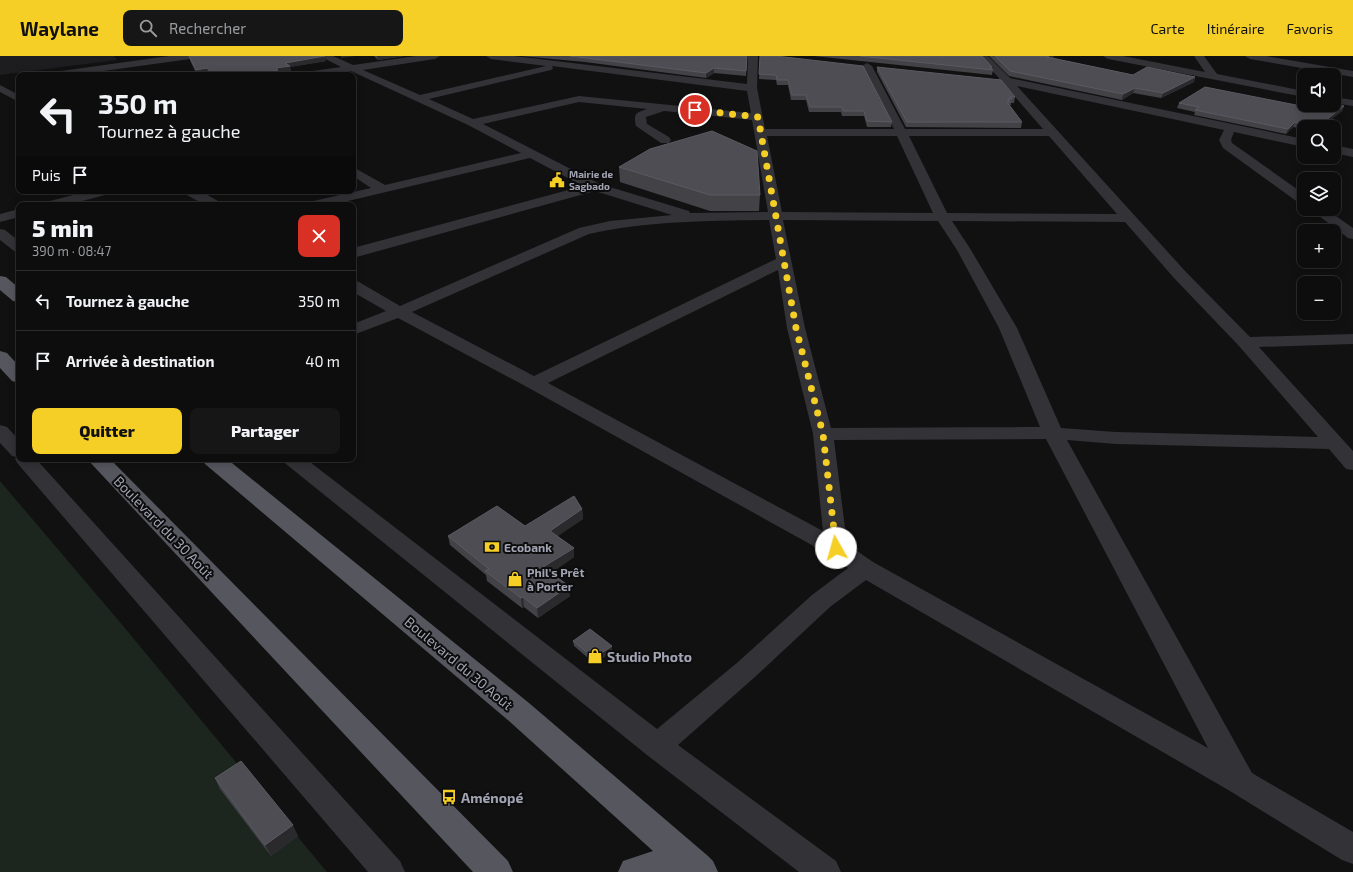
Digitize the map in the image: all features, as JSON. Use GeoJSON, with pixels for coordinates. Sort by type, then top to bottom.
{"type":"FeatureCollection","features":[{"type":"Feature","properties":{"kind":"highway"},"geometry":{"type":"LineString","coordinates":[[0,281],[16,294]]}},
{"type":"Feature","properties":{"kind":"highway"},"geometry":{"type":"LineString","coordinates":[[0,357],[16,374]]}},
{"type":"Feature","properties":{"kind":"highway","name":"Boulevard du 30 Août"},"geometry":{"type":"LineString","coordinates":[[101,462],[496,872]]}},
{"type":"Feature","properties":{"kind":"highway","name":"Boulevard du 30 Août"},"geometry":{"type":"LineString","coordinates":[[217,462],[519,712],[642,818],[698,869]]}},
{"type":"Feature","properties":{"kind":"highway"},"geometry":{"type":"LineString","coordinates":[[636,872],[670,862],[698,869]]}},
{"type":"Feature","properties":{"kind":"street"},"geometry":{"type":"LineString","coordinates":[[70,72],[139,59],[190,56]]}},
{"type":"Feature","properties":{"kind":"street"},"geometry":{"type":"LineString","coordinates":[[325,56],[472,123],[595,187],[694,218]]}},
{"type":"Feature","properties":{"kind":"street"},"geometry":{"type":"LineString","coordinates":[[325,72],[435,56]]}},
{"type":"Feature","properties":{"kind":"street"},"geometry":{"type":"LineString","coordinates":[[491,56],[752,88]]}},
{"type":"Feature","properties":{"kind":"street"},"geometry":{"type":"LineString","coordinates":[[754,56],[752,88],[774,216],[796,328],[823,434],[836,548]]}},
{"type":"Feature","properties":{"kind":"street"},"geometry":{"type":"LineString","coordinates":[[983,56],[1180,275],[1245,342],[1353,464]]}},
{"type":"Feature","properties":{"kind":"street"},"geometry":{"type":"LineString","coordinates":[[1108,56],[1297,93]]}},
{"type":"Feature","properties":{"kind":"street"},"geometry":{"type":"LineString","coordinates":[[1199,56],[1213,76]]}},
{"type":"Feature","properties":{"kind":"street"},"geometry":{"type":"LineString","coordinates":[[1254,56],[1353,74]]}},
{"type":"Feature","properties":{"kind":"street"},"geometry":{"type":"LineString","coordinates":[[418,99],[561,65]]}},
{"type":"Feature","properties":{"kind":"street"},"geometry":{"type":"LineString","coordinates":[[867,66],[875,79],[942,217],[964,250],[1008,328],[1053,433],[1241,782]]}},
{"type":"Feature","properties":{"kind":"street"},"geometry":{"type":"LineString","coordinates":[[992,79],[1297,142]]}},
{"type":"Feature","properties":{"kind":"street"},"geometry":{"type":"LineString","coordinates":[[2,84],[16,96]]}},
{"type":"Feature","properties":{"kind":"street"},"geometry":{"type":"LineString","coordinates":[[472,123],[579,99],[664,107],[759,125],[901,133],[1052,133]]}},
{"type":"Feature","properties":{"kind":"street"},"geometry":{"type":"LineString","coordinates":[[1341,101],[1353,103]]}},
{"type":"Feature","properties":{"kind":"street"},"geometry":{"type":"LineString","coordinates":[[664,107],[641,115],[640,119],[642,126],[666,140]]}},
{"type":"Feature","properties":{"kind":"street"},"geometry":{"type":"LineString","coordinates":[[1230,128],[1224,140],[1227,145],[1297,195]]}},
{"type":"Feature","properties":{"kind":"street"},"geometry":{"type":"LineString","coordinates":[[1341,150],[1353,153]]}},
{"type":"Feature","properties":{"kind":"street"},"geometry":{"type":"LineString","coordinates":[[326,202],[533,154]]}},
{"type":"Feature","properties":{"kind":"street"},"geometry":{"type":"LineString","coordinates":[[356,174],[381,188]]}},
{"type":"Feature","properties":{"kind":"street"},"geometry":{"type":"LineString","coordinates":[[356,252],[595,187]]}},
{"type":"Feature","properties":{"kind":"street"},"geometry":{"type":"LineString","coordinates":[[62,202],[93,194]]}},
{"type":"Feature","properties":{"kind":"street"},"geometry":{"type":"LineString","coordinates":[[195,194],[210,202]]}},
{"type":"Feature","properties":{"kind":"street"},"geometry":{"type":"LineString","coordinates":[[0,218],[16,215]]}},
{"type":"Feature","properties":{"kind":"street"},"geometry":{"type":"LineString","coordinates":[[356,329],[399,312],[584,231],[610,225],[694,218],[774,216],[1128,218]]}},
{"type":"Feature","properties":{"kind":"street"},"geometry":{"type":"LineString","coordinates":[[1327,216],[1353,235]]}},
{"type":"Feature","properties":{"kind":"street"},"geometry":{"type":"LineString","coordinates":[[0,233],[16,246]]}},
{"type":"Feature","properties":{"kind":"street"},"geometry":{"type":"LineString","coordinates":[[534,383],[783,260]]}},
{"type":"Feature","properties":{"kind":"street"},"geometry":{"type":"LineString","coordinates":[[356,287],[399,312],[534,383],[836,548],[865,568],[1241,782],[1353,849]]}},
{"type":"Feature","properties":{"kind":"street"},"geometry":{"type":"LineString","coordinates":[[1245,342],[1353,340]]}},
{"type":"Feature","properties":{"kind":"street"},"geometry":{"type":"LineString","coordinates":[[0,430],[16,449]]}},
{"type":"Feature","properties":{"kind":"street"},"geometry":{"type":"LineString","coordinates":[[823,434],[1053,433],[1116,438],[1334,443]]}},
{"type":"Feature","properties":{"kind":"street"},"geometry":{"type":"LineString","coordinates":[[28,462],[389,872]]}},
{"type":"Feature","properties":{"kind":"street"},"geometry":{"type":"LineString","coordinates":[[297,462],[657,746],[825,872]]}},
{"type":"Feature","properties":{"kind":"street"},"geometry":{"type":"LineString","coordinates":[[657,746],[747,669],[821,601],[865,568]]}},
{"type":"Feature","properties":{"kind":"shaded area"},"geometry":{"type":"Polygon","coordinates":[[[0,56],[114,56],[117,60],[16,72],[0,75],[0,56]]]}},
{"type":"Feature","properties":{"kind":"shaded area"},"geometry":{"type":"Polygon","coordinates":[[[0,481],[119,621],[327,872],[0,872],[0,481]]]}},
{"type":"Feature","properties":{"kind":"building"},"geometry":{"type":"Polygon","coordinates":[[[189,56],[325,56],[285,63],[290,66],[276,68],[278,70],[270,72],[210,72],[207,68],[196,70],[189,56]]]}},
{"type":"Feature","properties":{"kind":"building"},"geometry":{"type":"Polygon","coordinates":[[[570,56],[747,56],[746,71],[714,68],[706,73],[570,56]]]}},
{"type":"Feature","properties":{"kind":"building"},"geometry":{"type":"Polygon","coordinates":[[[760,56],[776,56],[863,66],[892,122],[867,121],[864,111],[843,111],[842,107],[810,107],[806,95],[792,95],[788,80],[777,80],[776,75],[759,74],[760,56]]]}},
{"type":"Feature","properties":{"kind":"building"},"geometry":{"type":"Polygon","coordinates":[[[860,56],[982,56],[993,70],[860,56]]]}},
{"type":"Feature","properties":{"kind":"building"},"geometry":{"type":"Polygon","coordinates":[[[995,56],[1049,56],[1047,57],[1133,75],[1147,67],[1195,77],[1163,93],[1135,88],[1123,94],[1010,71],[995,56]]]}},
{"type":"Feature","properties":{"kind":"building"},"geometry":{"type":"Polygon","coordinates":[[[877,67],[1001,80],[1015,97],[1010,97],[1012,99],[1008,99],[1010,102],[1007,102],[1022,122],[907,122],[877,67]]]}},
{"type":"Feature","properties":{"kind":"building"},"geometry":{"type":"Polygon","coordinates":[[[1205,87],[1297,104],[1297,112],[1336,112],[1326,120],[1297,120],[1297,122],[1295,122],[1288,129],[1195,110],[1199,107],[1179,103],[1205,87]]]}},
{"type":"Feature","properties":{"kind":"building"},"geometry":{"type":"Polygon","coordinates":[[[712,131],[757,151],[760,195],[710,195],[619,167],[650,149],[712,131]]]}},
{"type":"Feature","properties":{"kind":"building"},"geometry":{"type":"Polygon","coordinates":[[[574,496],[582,509],[550,531],[574,548],[543,567],[569,586],[537,608],[485,571],[489,569],[448,536],[497,506],[525,526],[574,496]]]}},
{"type":"Feature","properties":{"kind":"building"},"geometry":{"type":"Polygon","coordinates":[[[590,629],[612,646],[594,658],[573,641],[590,629]]]}},
{"type":"Feature","properties":{"kind":"building"},"geometry":{"type":"Polygon","coordinates":[[[241,761],[293,825],[265,845],[215,778],[241,761]]]}},
{"type":"Feature","properties":{"kind":"place","name":"Mairie de Sagbado"},"geometry":{"type":"Point","coordinates":[557,180]}},
{"type":"Feature","properties":{"kind":"place","name":"Ecobank"},"geometry":{"type":"Point","coordinates":[492,547]}},
{"type":"Feature","properties":{"kind":"place","name":"Phil's Prêt à Porter"},"geometry":{"type":"Point","coordinates":[515,579]}},
{"type":"Feature","properties":{"kind":"place","name":"Studio Photo"},"geometry":{"type":"Point","coordinates":[595,656]}},
{"type":"Feature","properties":{"kind":"place","name":"Aménopé"},"geometry":{"type":"Point","coordinates":[449,797]}},
{"type":"Feature","properties":{"kind":"route"},"geometry":{"type":"LineString","coordinates":[[695,110],[758,117],[774,216],[796,328],[823,434],[836,548]]}}]}
